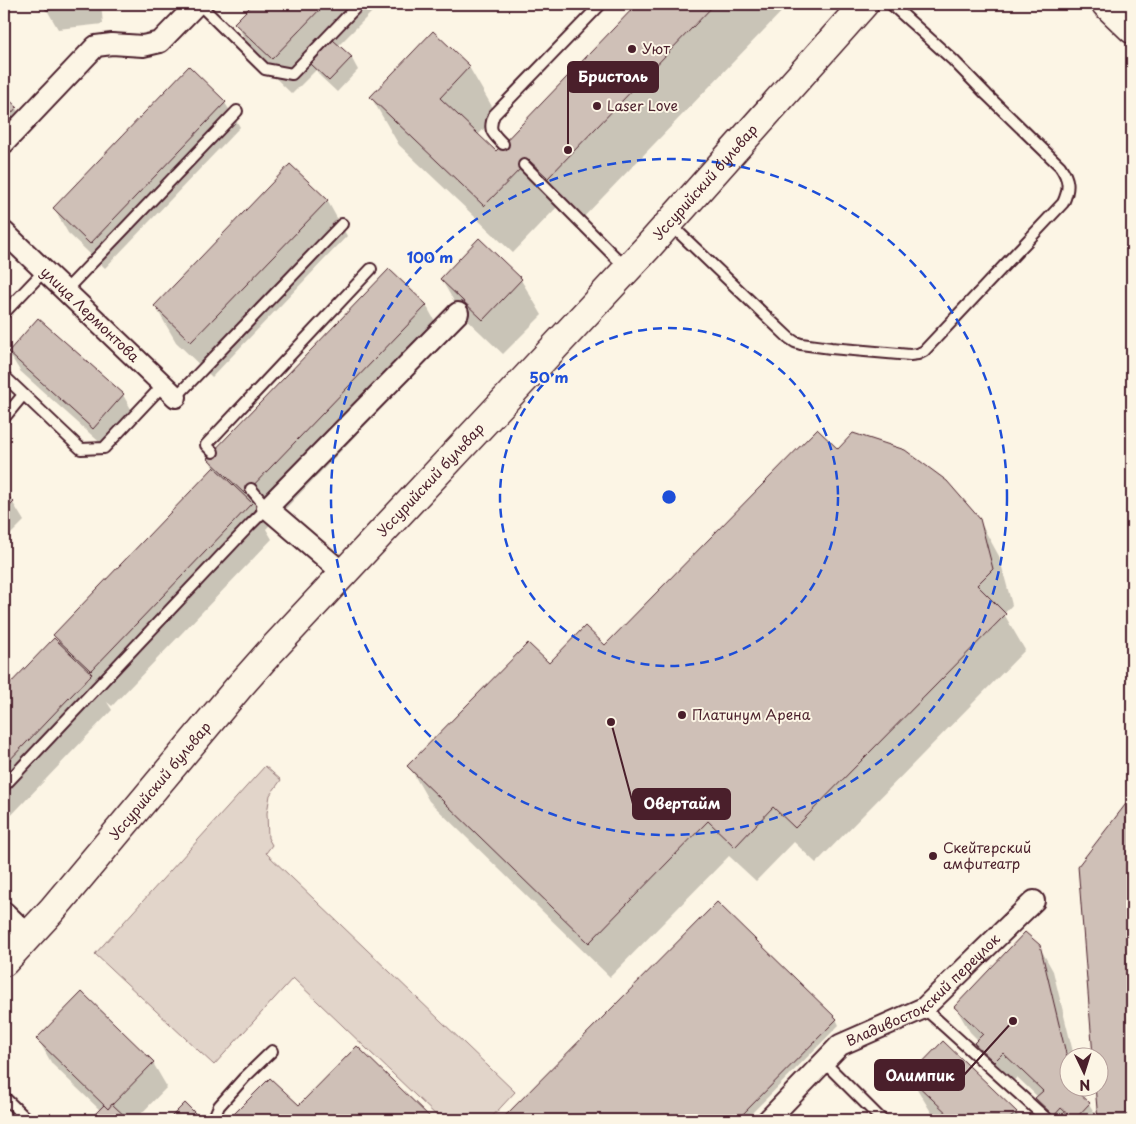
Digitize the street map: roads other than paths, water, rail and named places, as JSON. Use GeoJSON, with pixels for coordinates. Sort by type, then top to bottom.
{"type":"FeatureCollection","features":[{"type":"Feature","properties":{"kind":"street"},"geometry":{"type":"LineString","coordinates":[[4,143],[96,46],[112,44],[143,46],[160,42],[198,4]]}},
{"type":"Feature","properties":{"kind":"street","name":"Уссурийский бульвар"},"geometry":{"type":"LineString","coordinates":[[4,962],[53,909],[269,653],[669,224],[864,4]]}},
{"type":"Feature","properties":{"kind":"street","name":"улица Лермонтова"},"geometry":{"type":"LineString","coordinates":[[4,232],[169,391]]}},
{"type":"Feature","properties":{"kind":"street"},"geometry":{"type":"LineString","coordinates":[[343,573],[267,508],[458,314]]}},
{"type":"Feature","properties":{"kind":"street","name":"Владивостокский переулок"},"geometry":{"type":"LineString","coordinates":[[768,1120],[840,1045],[924,1008],[1034,902]]}},
{"type":"Feature","properties":{"kind":"street"},"geometry":{"type":"LineString","coordinates":[[4,912],[29,936]]}},
{"type":"Feature","properties":{"kind":"lane"},"geometry":{"type":"LineString","coordinates":[[198,4],[265,69],[292,74],[360,4]]}},
{"type":"Feature","properties":{"kind":"lane"},"geometry":{"type":"LineString","coordinates":[[503,144],[493,134],[491,128],[494,115],[601,4]]}},
{"type":"Feature","properties":{"kind":"lane"},"geometry":{"type":"LineString","coordinates":[[669,224],[795,342],[831,348],[910,355],[924,351],[1063,203],[1067,195],[1067,176],[1060,166],[953,60],[891,4]]}},
{"type":"Feature","properties":{"kind":"lane"},"geometry":{"type":"LineString","coordinates":[[65,291],[237,111]]}},
{"type":"Feature","properties":{"kind":"lane"},"geometry":{"type":"LineString","coordinates":[[524,165],[627,269]]}},
{"type":"Feature","properties":{"kind":"lane"},"geometry":{"type":"LineString","coordinates":[[4,376],[81,449],[104,448],[169,391],[342,224]]}},
{"type":"Feature","properties":{"kind":"lane"},"geometry":{"type":"LineString","coordinates":[[213,452],[206,445],[371,269]]}},
{"type":"Feature","properties":{"kind":"lane"},"geometry":{"type":"LineString","coordinates":[[4,313],[44,271]]}},
{"type":"Feature","properties":{"kind":"lane"},"geometry":{"type":"LineString","coordinates":[[4,418],[24,395]]}},
{"type":"Feature","properties":{"kind":"lane"},"geometry":{"type":"LineString","coordinates":[[4,786],[267,508],[251,489]]}},
{"type":"Feature","properties":{"kind":"lane"},"geometry":{"type":"LineString","coordinates":[[924,1008],[1048,1120]]}},
{"type":"Feature","properties":{"kind":"lane"},"geometry":{"type":"LineString","coordinates":[[213,1120],[219,1106],[272,1050]]}},
{"type":"Feature","properties":{"kind":"lane"},"geometry":{"type":"LineString","coordinates":[[824,1062],[882,1120]]}},
{"type":"Feature","properties":{"kind":"lane"},"geometry":{"type":"LineString","coordinates":[[4,1097],[28,1120]]}},
{"type":"Feature","properties":{"kind":"place","name":"Уют"},"geometry":{"type":"Point","coordinates":[632,49]}},
{"type":"Feature","properties":{"kind":"place","name":"Laser Love"},"geometry":{"type":"Point","coordinates":[597,106]}},
{"type":"Feature","properties":{"kind":"place","name":"Бристоль"},"geometry":{"type":"Point","coordinates":[568,150]}},
{"type":"Feature","properties":{"kind":"place","name":"Платинум Арена"},"geometry":{"type":"Point","coordinates":[682,715]}},
{"type":"Feature","properties":{"kind":"place","name":"Овертайм"},"geometry":{"type":"Point","coordinates":[611,722]}},
{"type":"Feature","properties":{"kind":"place","name":"Скейтерский амфитеатр"},"geometry":{"type":"Point","coordinates":[933,856]}},
{"type":"Feature","properties":{"kind":"place","name":"Олимпик"},"geometry":{"type":"Point","coordinates":[1013,1021]}}]}
